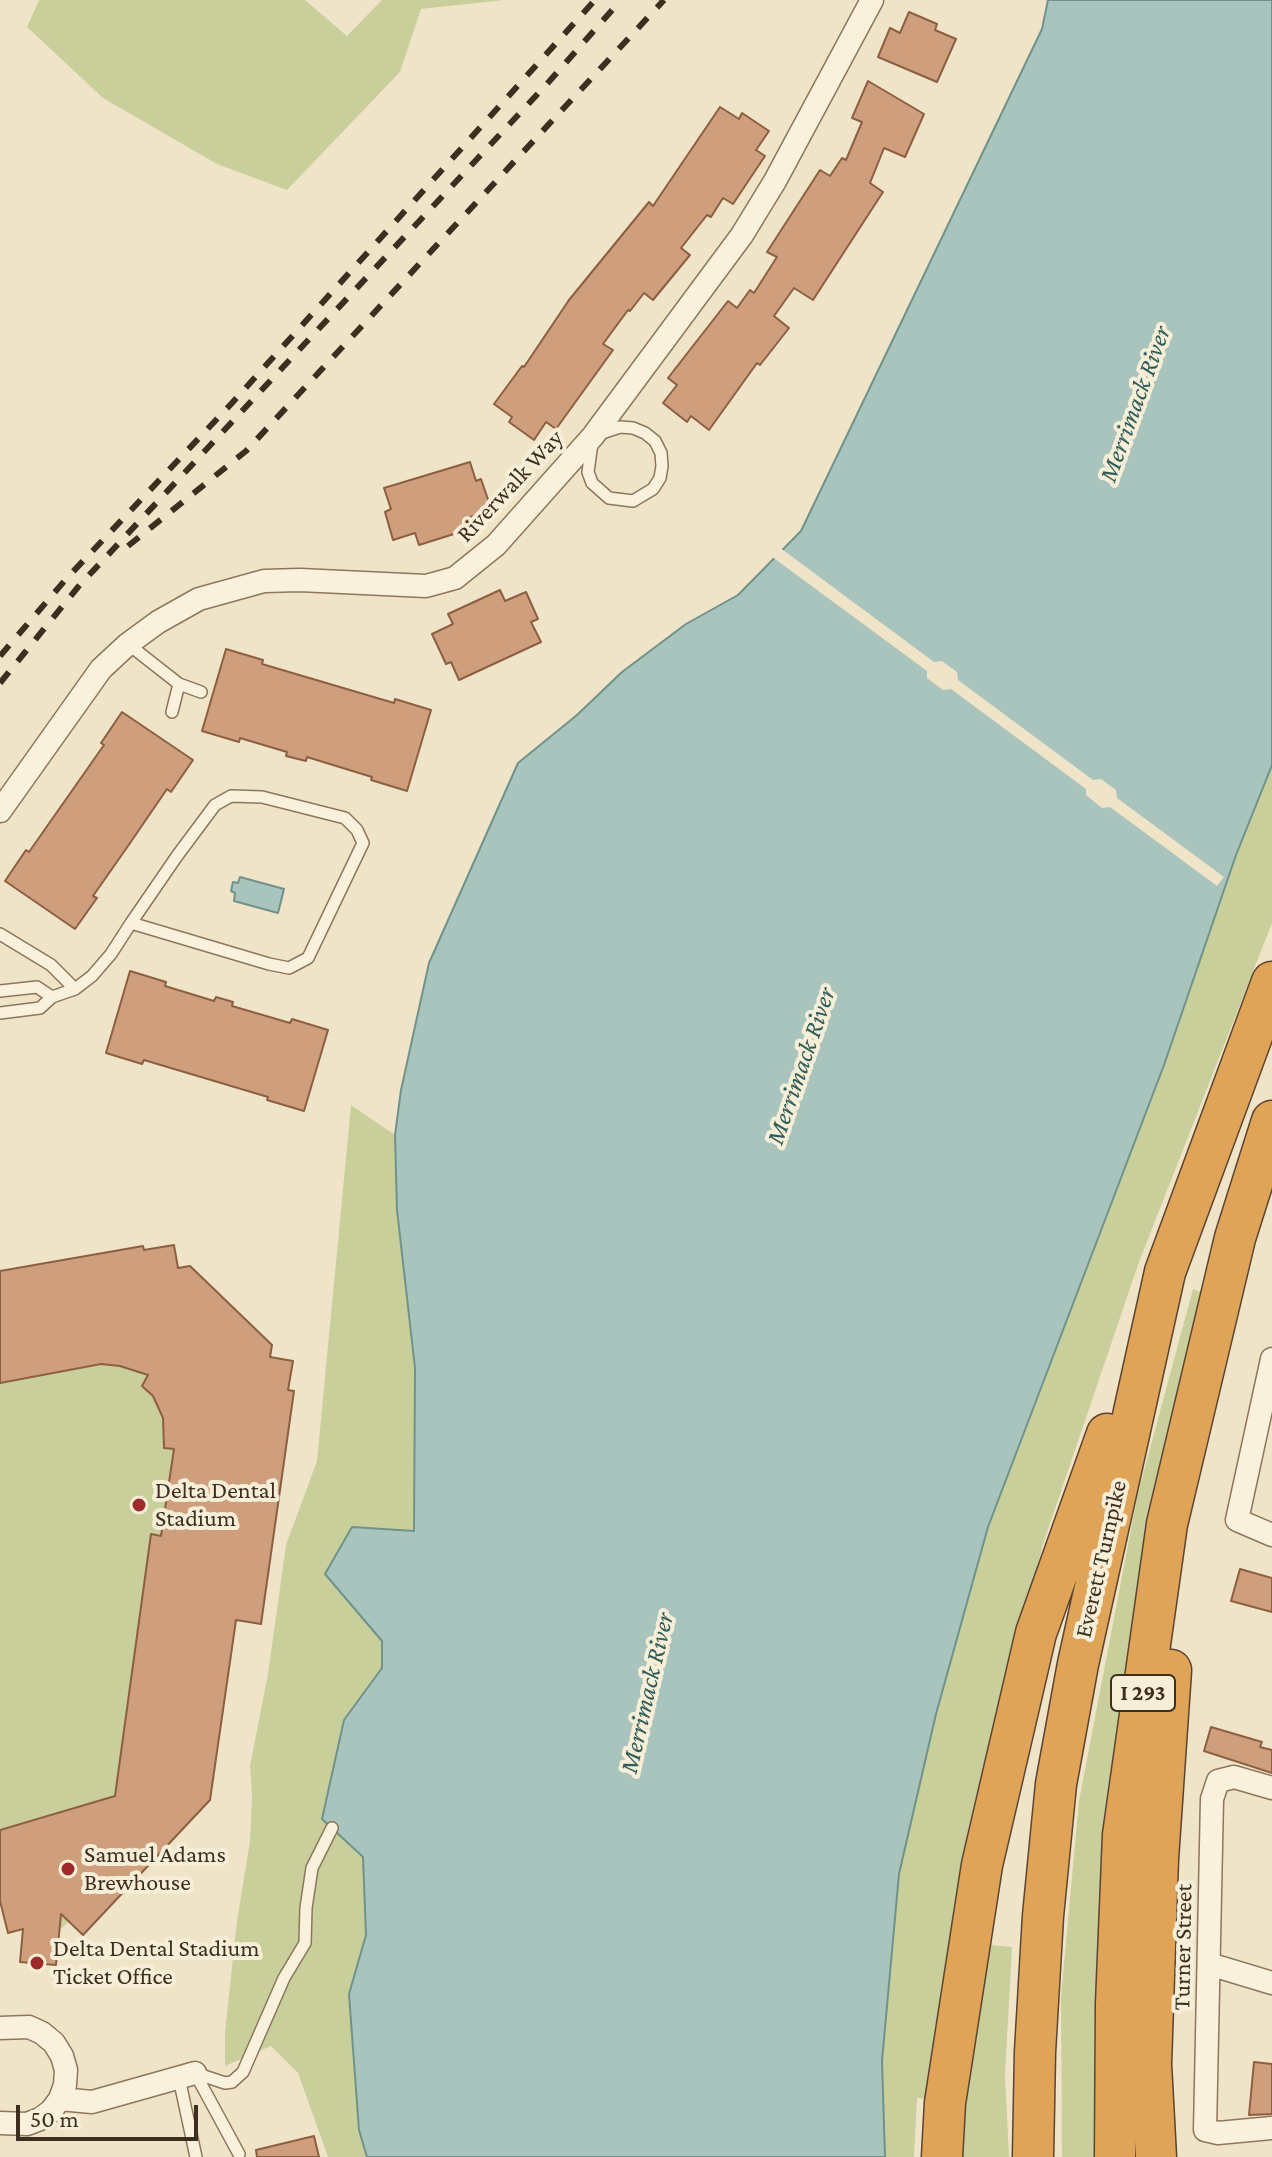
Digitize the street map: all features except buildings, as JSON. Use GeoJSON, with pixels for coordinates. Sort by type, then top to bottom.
{"type":"FeatureCollection","features":[{"type":"Feature","properties":{"kind":"highway","name":"Everett Turnpike"},"geometry":{"type":"LineString","coordinates":[[1033,2157],[1042,1931],[1056,1784],[1078,1664],[1165,1272],[1272,982]]}},
{"type":"Feature","properties":{"kind":"highway","name":"I 293"},"geometry":{"type":"LineString","coordinates":[[1115,2157],[1116,2004],[1123,1835],[1167,1524],[1235,1238],[1272,1121]]}},
{"type":"Feature","properties":{"kind":"highway"},"geometry":{"type":"LineString","coordinates":[[1156,2157],[1151,2064],[1158,1859],[1170,1677],[1235,1238]]}},
{"type":"Feature","properties":{"kind":"highway"},"geometry":{"type":"LineString","coordinates":[[942,2157],[945,2103],[982,1865],[1036,1633],[1165,1272]]}},
{"type":"Feature","properties":{"kind":"street","name":"Riverwalk Way"},"geometry":{"type":"LineString","coordinates":[[0,811],[101,669],[158,622],[199,599],[264,581],[426,586],[455,578],[496,545],[593,436],[742,235],[775,181],[872,0]]}},
{"type":"Feature","properties":{"kind":"street"},"geometry":{"type":"LineString","coordinates":[[1272,1359],[1237,1520],[1272,1535]]}},
{"type":"Feature","properties":{"kind":"street","name":"Turner Street"},"geometry":{"type":"LineString","coordinates":[[1272,1788],[1234,1777],[1218,1781],[1212,1799],[1205,2130],[1218,2133],[1272,2128]]}},
{"type":"Feature","properties":{"kind":"street"},"geometry":{"type":"LineString","coordinates":[[1209,1964],[1272,1983]]}},
{"type":"Feature","properties":{"kind":"street"},"geometry":{"type":"LineString","coordinates":[[0,2028],[29,2027],[42,2033],[54,2043],[66,2070],[60,2099],[51,2111],[27,2124],[0,2123]]}},
{"type":"Feature","properties":{"kind":"street"},"geometry":{"type":"LineString","coordinates":[[60,2099],[92,2102],[187,2076]]}},
{"type":"Feature","properties":{"kind":"lane"},"geometry":{"type":"LineString","coordinates":[[620,427],[633,428],[655,441],[661,453],[662,466],[660,478],[653,489],[633,501],[609,498],[600,492],[588,472],[593,436],[620,427]]}},
{"type":"Feature","properties":{"kind":"lane"},"geometry":{"type":"LineString","coordinates":[[128,644],[179,684],[201,692]]}},
{"type":"Feature","properties":{"kind":"lane"},"geometry":{"type":"LineString","coordinates":[[172,712],[179,684]]}},
{"type":"Feature","properties":{"kind":"lane"},"geometry":{"type":"LineString","coordinates":[[0,1013],[40,1008],[52,997],[75,989],[92,976],[111,954],[131,923],[215,805],[231,796],[262,797],[345,818],[357,830],[363,843],[308,958],[289,968],[131,923]]}},
{"type":"Feature","properties":{"kind":"lane"},"geometry":{"type":"LineString","coordinates":[[0,934],[51,965],[75,989]]}},
{"type":"Feature","properties":{"kind":"lane"},"geometry":{"type":"LineString","coordinates":[[0,991],[37,987],[52,997]]}},
{"type":"Feature","properties":{"kind":"lane"},"geometry":{"type":"LineString","coordinates":[[187,2076],[225,2083],[232,2082],[243,2072],[284,1978],[305,1943],[312,1868],[332,1828]]}},
{"type":"Feature","properties":{"kind":"lane"},"geometry":{"type":"LineString","coordinates":[[187,2076],[239,2154]]}},
{"type":"Feature","properties":{"kind":"lane"},"geometry":{"type":"LineString","coordinates":[[187,2076],[196,2157]]}},
{"type":"Feature","properties":{"kind":"green space"},"geometry":{"type":"Polygon","coordinates":[[[39,0],[305,0],[347,36],[382,0],[504,0],[421,9],[400,72],[287,190],[217,164],[103,98],[27,27],[39,0]]]}},
{"type":"Feature","properties":{"kind":"green space"},"geometry":{"type":"Polygon","coordinates":[[[1272,765],[1272,923],[1139,1262],[1043,1544],[975,1811],[927,2099],[917,2098],[914,2157],[885,2157],[882,2061],[899,1874],[936,1714],[988,1527],[1164,1065],[1236,855],[1272,765]]]}},
{"type":"Feature","properties":{"kind":"green space"},"geometry":{"type":"Polygon","coordinates":[[[351,1105],[395,1135],[397,1210],[415,1368],[414,1532],[326,1574],[383,1641],[382,1668],[344,1720],[363,1857],[366,1935],[349,1994],[359,2130],[367,2157],[328,2157],[298,2073],[271,2046],[225,2066],[225,2032],[237,1921],[250,1841],[250,1766],[268,1674],[286,1545],[317,1461],[351,1105]]]}},
{"type":"Feature","properties":{"kind":"green space","name":"Delta Dental Stadium"},"geometry":{"type":"Polygon","coordinates":[[[174,1245],[178,1268],[190,1266],[272,1345],[270,1357],[293,1361],[289,1389],[294,1391],[261,1624],[236,1621],[210,1800],[83,1935],[69,1921],[59,1931],[56,1965],[20,1962],[22,1930],[8,1933],[0,1901],[0,1271],[143,1246],[144,1250],[174,1245]]]}},
{"type":"Feature","properties":{"kind":"green space"},"geometry":{"type":"Polygon","coordinates":[[[1193,1289],[1201,1292],[1178,1391],[1129,1658],[1098,2157],[1062,2157],[1061,1996],[1079,1801],[1138,1493],[1193,1289]]]}},
{"type":"Feature","properties":{"kind":"green space"},"geometry":{"type":"Polygon","coordinates":[[[990,1945],[1012,1947],[1005,2074],[1009,2157],[962,2157],[966,2101],[990,1945]]]}},
{"type":"Feature","properties":{"kind":"water","name":"Merrimack River"},"geometry":{"type":"Polygon","coordinates":[[[1048,0],[1272,0],[1272,765],[1236,855],[1164,1065],[988,1527],[936,1714],[899,1874],[882,2061],[885,2157],[367,2157],[359,2130],[349,1994],[366,1935],[363,1857],[322,1819],[344,1720],[382,1668],[382,1641],[325,1574],[352,1527],[414,1531],[415,1368],[397,1210],[395,1135],[401,1090],[429,963],[518,763],[577,715],[622,672],[686,624],[738,595],[801,531],[1042,29],[1048,0]]]}},
{"type":"Feature","properties":{"kind":"water"},"geometry":{"type":"Polygon","coordinates":[[[240,877],[284,889],[278,913],[234,901],[235,893],[231,891],[233,882],[238,883],[240,877]]]}},
{"type":"Feature","properties":{"kind":"pier"},"geometry":{"type":"Polygon","coordinates":[[[779,547],[934,662],[942,661],[957,672],[958,680],[1093,780],[1101,779],[1116,790],[1117,798],[1224,877],[1217,886],[1110,807],[1102,808],[1086,795],[1086,789],[951,689],[943,690],[927,678],[927,671],[771,556],[779,547]]]}},
{"type":"Feature","properties":{"kind":"railway"},"geometry":{"type":"LineString","coordinates":[[0,656],[67,578],[232,403],[595,0]]}},
{"type":"Feature","properties":{"kind":"railway"},"geometry":{"type":"LineString","coordinates":[[0,683],[78,587],[547,84],[621,0]]}},
{"type":"Feature","properties":{"kind":"railway"},"geometry":{"type":"LineString","coordinates":[[128,546],[246,451],[664,0]]}},
{"type":"Feature","properties":{"kind":"place","name":"Delta Dental Stadium"},"geometry":{"type":"Point","coordinates":[139,1505]}},
{"type":"Feature","properties":{"kind":"place","name":"Samuel Adams Brewhouse"},"geometry":{"type":"Point","coordinates":[68,1869]}},
{"type":"Feature","properties":{"kind":"place","name":"Delta Dental Stadium Ticket Office"},"geometry":{"type":"Point","coordinates":[37,1963]}}]}
